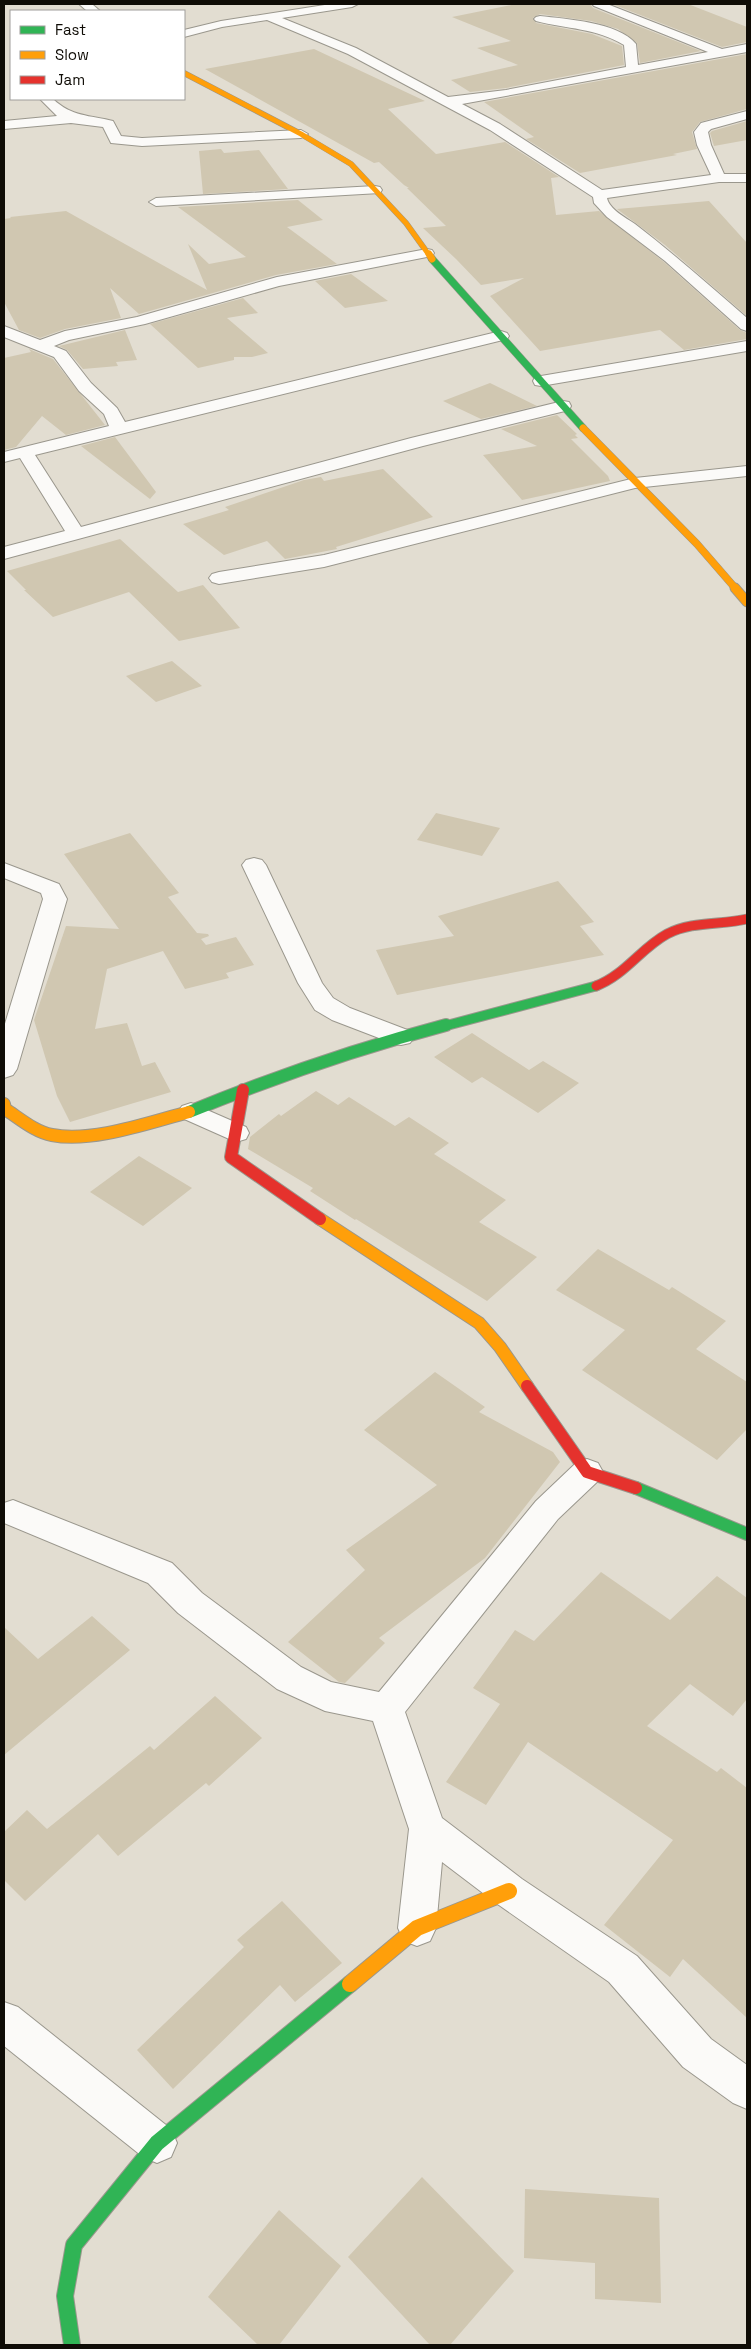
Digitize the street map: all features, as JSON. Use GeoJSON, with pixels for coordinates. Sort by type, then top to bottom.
{"type":"FeatureCollection","features":[{"type":"Feature","properties":{"kind":"street"},"geometry":{"type":"LineString","coordinates":[[185,34],[221,24],[352,4]]}},
{"type":"Feature","properties":{"kind":"street"},"geometry":{"type":"LineString","coordinates":[[598,4],[722,53]]}},
{"type":"Feature","properties":{"kind":"street"},"geometry":{"type":"LineString","coordinates":[[269,17],[352,51],[496,126],[600,195],[719,178],[747,178]]}},
{"type":"Feature","properties":{"kind":"street"},"geometry":{"type":"LineString","coordinates":[[540,19],[586,26],[622,38],[630,44],[632,70]]}},
{"type":"Feature","properties":{"kind":"street"},"geometry":{"type":"LineString","coordinates":[[446,101],[459,101],[506,94],[747,48]]}},
{"type":"Feature","properties":{"kind":"street"},"geometry":{"type":"LineString","coordinates":[[185,74],[301,134],[351,164],[406,223],[427,253],[540,381],[635,482],[697,544],[747,602]]}},
{"type":"Feature","properties":{"kind":"street"},"geometry":{"type":"LineString","coordinates":[[47,100],[59,112],[77,119]]}},
{"type":"Feature","properties":{"kind":"street"},"geometry":{"type":"LineString","coordinates":[[719,178],[704,145],[701,132],[706,126],[747,115]]}},
{"type":"Feature","properties":{"kind":"street"},"geometry":{"type":"LineString","coordinates":[[4,125],[77,119],[99,120],[108,124],[116,140],[124,141],[196,140],[301,134]]}},
{"type":"Feature","properties":{"kind":"street"},"geometry":{"type":"LineString","coordinates":[[156,202],[375,190]]}},
{"type":"Feature","properties":{"kind":"street"},"geometry":{"type":"LineString","coordinates":[[600,195],[601,203],[612,214],[670,258],[747,326]]}},
{"type":"Feature","properties":{"kind":"street"},"geometry":{"type":"LineString","coordinates":[[42,346],[65,336],[139,321],[277,282],[427,253]]}},
{"type":"Feature","properties":{"kind":"street"},"geometry":{"type":"LineString","coordinates":[[4,331],[60,354],[85,387],[111,412],[119,429]]}},
{"type":"Feature","properties":{"kind":"street"},"geometry":{"type":"LineString","coordinates":[[4,457],[501,336]]}},
{"type":"Feature","properties":{"kind":"street"},"geometry":{"type":"LineString","coordinates":[[540,381],[747,346]]}},
{"type":"Feature","properties":{"kind":"street"},"geometry":{"type":"LineString","coordinates":[[4,553],[417,442],[563,406]]}},
{"type":"Feature","properties":{"kind":"street"},"geometry":{"type":"LineString","coordinates":[[25,452],[76,533]]}},
{"type":"Feature","properties":{"kind":"street"},"geometry":{"type":"LineString","coordinates":[[219,578],[324,561],[635,482],[747,471]]}},
{"type":"Feature","properties":{"kind":"street"},"geometry":{"type":"LineString","coordinates":[[254,865],[310,983],[324,1004],[340,1014],[401,1037]]}},
{"type":"Feature","properties":{"kind":"street"},"geometry":{"type":"LineString","coordinates":[[4,870],[51,889],[55,899],[4,1069]]}},
{"type":"Feature","properties":{"kind":"street"},"geometry":{"type":"LineString","coordinates":[[4,1104],[5,1109],[21,1120],[52,1135],[82,1136],[190,1112],[243,1090],[401,1037],[608,982],[619,976],[662,937],[677,929],[747,919]]}},
{"type":"Feature","properties":{"kind":"street"},"geometry":{"type":"LineString","coordinates":[[243,1090],[232,1157],[354,1243],[478,1323],[500,1347],[587,1472],[651,1494],[747,1534]]}},
{"type":"Feature","properties":{"kind":"street"},"geometry":{"type":"LineString","coordinates":[[190,1112],[236,1133]]}},
{"type":"Feature","properties":{"kind":"street"},"geometry":{"type":"LineString","coordinates":[[386,1709],[547,1510],[587,1472]]}},
{"type":"Feature","properties":{"kind":"street"},"geometry":{"type":"LineString","coordinates":[[13,1513],[160,1573],[190,1603],[289,1678],[325,1696],[386,1709]]}},
{"type":"Feature","properties":{"kind":"street"},"geometry":{"type":"LineString","coordinates":[[386,1709],[427,1830],[417,1928]]}},
{"type":"Feature","properties":{"kind":"street"},"geometry":{"type":"LineString","coordinates":[[427,1830],[510,1891],[623,1969],[697,2053],[747,2089]]}},
{"type":"Feature","properties":{"kind":"street"},"geometry":{"type":"LineString","coordinates":[[72,2345],[65,2296],[74,2245],[157,2144],[417,1928],[510,1891]]}},
{"type":"Feature","properties":{"kind":"street"},"geometry":{"type":"LineString","coordinates":[[4,2022],[157,2144]]}},
{"type":"Feature","properties":{"kind":"building"},"geometry":{"type":"Polygon","coordinates":[[[516,4],[590,4],[593,8],[701,51],[640,63],[637,43],[618,29],[591,21],[540,14],[533,18],[536,23],[592,34],[622,46],[624,65],[506,88],[470,92],[451,80],[518,65],[477,48],[511,41],[452,17],[516,4]]]}},
{"type":"Feature","properties":{"kind":"building"},"geometry":{"type":"Polygon","coordinates":[[[612,4],[688,4],[747,27],[747,42],[722,47],[612,4]]]}},
{"type":"Feature","properties":{"kind":"building"},"geometry":{"type":"Polygon","coordinates":[[[314,49],[425,101],[388,109],[436,154],[505,142],[559,177],[551,178],[556,215],[599,211],[664,262],[740,330],[747,333],[747,339],[684,350],[660,330],[540,351],[490,296],[524,278],[481,285],[423,228],[446,226],[407,188],[409,188],[379,162],[374,163],[205,69],[314,49]]]}},
{"type":"Feature","properties":{"kind":"building"},"geometry":{"type":"Polygon","coordinates":[[[747,54],[747,109],[700,122],[692,132],[697,149],[673,154],[677,155],[580,173],[526,139],[534,137],[484,102],[747,54]]]}},
{"type":"Feature","properties":{"kind":"building"},"geometry":{"type":"Polygon","coordinates":[[[747,121],[747,140],[714,146],[710,133],[712,131],[747,121]]]}},
{"type":"Feature","properties":{"kind":"building"},"geometry":{"type":"Polygon","coordinates":[[[221,149],[224,153],[259,150],[288,189],[203,194],[199,151],[221,149]]]}},
{"type":"Feature","properties":{"kind":"building"},"geometry":{"type":"Polygon","coordinates":[[[298,200],[323,220],[287,227],[337,264],[276,275],[139,314],[110,288],[121,318],[65,329],[40,338],[19,330],[4,302],[4,219],[66,211],[207,290],[188,244],[209,264],[246,257],[178,207],[298,200]]]}},
{"type":"Feature","properties":{"kind":"building"},"geometry":{"type":"Polygon","coordinates":[[[709,201],[747,243],[747,316],[665,245],[617,209],[709,201]]]}},
{"type":"Feature","properties":{"kind":"building"},"geometry":{"type":"Polygon","coordinates":[[[351,274],[388,301],[345,308],[315,281],[351,274]]]}},
{"type":"Feature","properties":{"kind":"building"},"geometry":{"type":"Polygon","coordinates":[[[243,298],[258,313],[227,318],[268,353],[252,357],[234,357],[234,360],[198,368],[150,324],[243,298]]]}},
{"type":"Feature","properties":{"kind":"building"},"geometry":{"type":"Polygon","coordinates":[[[125,330],[137,360],[116,362],[118,366],[83,369],[67,350],[59,346],[125,330]]]}},
{"type":"Feature","properties":{"kind":"building"},"geometry":{"type":"Polygon","coordinates":[[[29,349],[53,359],[105,425],[66,435],[42,416],[16,447],[4,450],[4,358],[31,352],[29,349]]]}},
{"type":"Feature","properties":{"kind":"building"},"geometry":{"type":"Polygon","coordinates":[[[490,383],[537,406],[481,419],[443,401],[490,383]]]}},
{"type":"Feature","properties":{"kind":"building"},"geometry":{"type":"Polygon","coordinates":[[[557,415],[577,434],[575,435],[578,438],[571,439],[608,476],[610,481],[522,500],[483,455],[537,446],[501,429],[557,415]]]}},
{"type":"Feature","properties":{"kind":"building"},"geometry":{"type":"Polygon","coordinates":[[[115,437],[156,492],[150,499],[81,446],[115,437]]]}},
{"type":"Feature","properties":{"kind":"building"},"geometry":{"type":"Polygon","coordinates":[[[383,469],[433,517],[336,547],[337,549],[285,559],[267,541],[224,555],[183,524],[229,510],[225,507],[304,480],[321,477],[324,481],[383,469]]]}},
{"type":"Feature","properties":{"kind":"building"},"geometry":{"type":"Polygon","coordinates":[[[120,539],[178,592],[203,585],[240,628],[179,641],[129,592],[53,617],[7,571],[120,539]]]}},
{"type":"Feature","properties":{"kind":"building"},"geometry":{"type":"Polygon","coordinates":[[[172,661],[202,686],[156,702],[126,676],[172,661]]]}},
{"type":"Feature","properties":{"kind":"building"},"geometry":{"type":"Polygon","coordinates":[[[436,813],[500,828],[482,856],[417,840],[436,813]]]}},
{"type":"Feature","properties":{"kind":"building"},"geometry":{"type":"Polygon","coordinates":[[[130,833],[179,893],[168,897],[197,933],[208,934],[209,936],[201,939],[206,945],[236,937],[254,965],[226,973],[229,978],[185,989],[163,951],[107,969],[95,1029],[127,1023],[142,1066],[155,1062],[171,1092],[70,1122],[57,1096],[34,1020],[66,926],[119,929],[64,854],[130,833]]]}},
{"type":"Feature","properties":{"kind":"building"},"geometry":{"type":"Polygon","coordinates":[[[558,881],[594,922],[580,926],[604,955],[397,995],[376,950],[454,936],[438,916],[558,881]]]}},
{"type":"Feature","properties":{"kind":"building"},"geometry":{"type":"Polygon","coordinates":[[[472,1033],[529,1070],[543,1061],[579,1083],[538,1113],[482,1077],[472,1083],[434,1057],[472,1033]]]}},
{"type":"Feature","properties":{"kind":"building"},"geometry":{"type":"Polygon","coordinates":[[[316,1091],[338,1105],[349,1097],[395,1126],[409,1117],[449,1143],[434,1154],[506,1200],[479,1222],[537,1257],[487,1301],[355,1220],[310,1191],[313,1188],[248,1149],[250,1137],[279,1114],[281,1116],[316,1091]]]}},
{"type":"Feature","properties":{"kind":"building"},"geometry":{"type":"Polygon","coordinates":[[[139,1156],[192,1188],[143,1226],[90,1192],[139,1156]]]}},
{"type":"Feature","properties":{"kind":"building"},"geometry":{"type":"Polygon","coordinates":[[[598,1249],[669,1290],[672,1287],[726,1321],[696,1349],[747,1382],[747,1429],[717,1460],[582,1370],[625,1330],[556,1290],[598,1249]]]}},
{"type":"Feature","properties":{"kind":"building"},"geometry":{"type":"Polygon","coordinates":[[[435,1372],[485,1407],[479,1412],[553,1452],[560,1462],[485,1558],[379,1638],[385,1643],[345,1683],[339,1682],[288,1642],[365,1570],[346,1550],[437,1485],[364,1430],[435,1372]]]}},
{"type":"Feature","properties":{"kind":"building"},"geometry":{"type":"Polygon","coordinates":[[[601,1572],[670,1620],[717,1576],[747,1598],[747,1699],[733,1716],[690,1684],[647,1726],[717,1772],[721,1768],[747,1788],[747,2018],[683,1959],[670,1977],[604,1925],[673,1840],[528,1742],[486,1805],[446,1782],[500,1704],[473,1688],[515,1630],[534,1641],[601,1572]]]}},
{"type":"Feature","properties":{"kind":"building"},"geometry":{"type":"Polygon","coordinates":[[[92,1616],[130,1650],[4,1755],[4,1627],[38,1659],[92,1616]]]}},
{"type":"Feature","properties":{"kind":"building"},"geometry":{"type":"Polygon","coordinates":[[[215,1696],[262,1738],[209,1786],[206,1783],[118,1856],[98,1834],[25,1901],[4,1880],[4,1832],[27,1810],[47,1829],[150,1746],[154,1750],[215,1696]]]}},
{"type":"Feature","properties":{"kind":"building"},"geometry":{"type":"Polygon","coordinates":[[[282,1901],[342,1963],[295,2002],[280,1985],[173,2089],[137,2050],[244,1947],[237,1940],[282,1901]]]}},
{"type":"Feature","properties":{"kind":"building"},"geometry":{"type":"Polygon","coordinates":[[[422,2177],[514,2271],[450,2345],[430,2345],[348,2257],[422,2177]]]}},
{"type":"Feature","properties":{"kind":"building"},"geometry":{"type":"Polygon","coordinates":[[[525,2189],[659,2198],[661,2303],[595,2299],[595,2263],[524,2258],[525,2189]]]}},
{"type":"Feature","properties":{"kind":"building"},"geometry":{"type":"Polygon","coordinates":[[[279,2210],[341,2266],[279,2345],[258,2345],[208,2297],[279,2210]]]}},
{"type":"Feature","properties":{"kind":"traffic: fast"},"geometry":{"type":"LineString","coordinates":[[432,259],[583,428]]}},
{"type":"Feature","properties":{"kind":"traffic: fast"},"geometry":{"type":"LineString","coordinates":[[189,1112],[243,1090],[401,1037],[596,986]]}},
{"type":"Feature","properties":{"kind":"traffic: fast"},"geometry":{"type":"LineString","coordinates":[[636,1488],[747,1534]]}},
{"type":"Feature","properties":{"kind":"traffic: fast"},"geometry":{"type":"LineString","coordinates":[[72,2345],[65,2296],[74,2245],[157,2143],[350,1984]]}},
{"type":"Feature","properties":{"kind":"traffic: slow"},"geometry":{"type":"LineString","coordinates":[[185,74],[301,134],[351,164],[406,223],[432,259]]}},
{"type":"Feature","properties":{"kind":"traffic: slow"},"geometry":{"type":"LineString","coordinates":[[583,428],[697,544],[747,602]]}},
{"type":"Feature","properties":{"kind":"traffic: slow"},"geometry":{"type":"LineString","coordinates":[[4,1104],[5,1109],[34,1127],[52,1135],[65,1136],[100,1133],[189,1112]]}},
{"type":"Feature","properties":{"kind":"traffic: slow"},"geometry":{"type":"LineString","coordinates":[[320,1219],[479,1323],[500,1347],[527,1386]]}},
{"type":"Feature","properties":{"kind":"traffic: slow"},"geometry":{"type":"LineString","coordinates":[[350,1984],[417,1928],[509,1891]]}},
{"type":"Feature","properties":{"kind":"traffic: jam"},"geometry":{"type":"LineString","coordinates":[[596,986],[607,982],[625,970],[649,947],[676,930],[696,925],[727,923],[747,919]]}},
{"type":"Feature","properties":{"kind":"traffic: jam"},"geometry":{"type":"LineString","coordinates":[[243,1090],[231,1157],[320,1219]]}},
{"type":"Feature","properties":{"kind":"traffic: jam"},"geometry":{"type":"LineString","coordinates":[[527,1386],[587,1472],[636,1488]]}}]}
